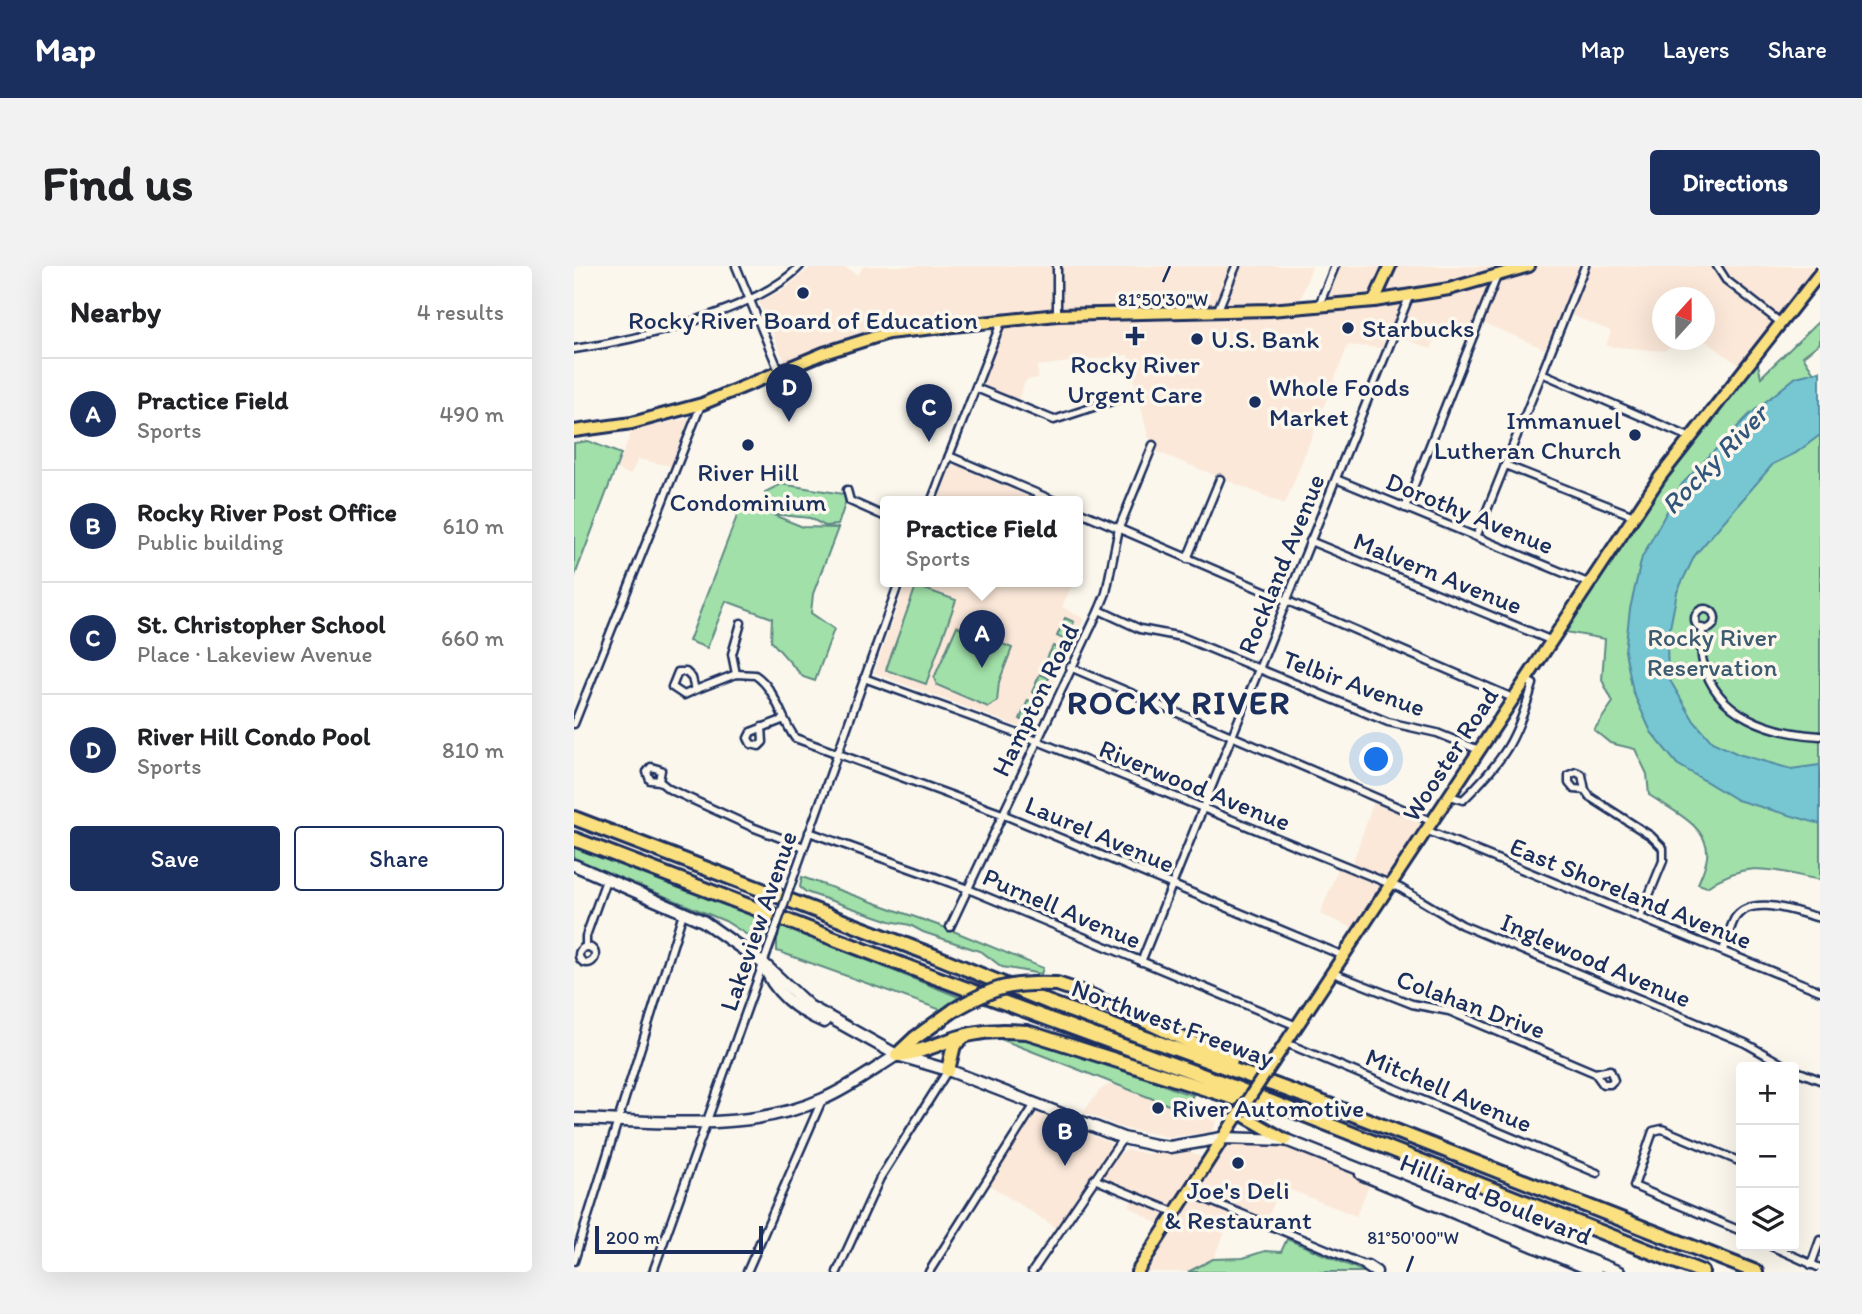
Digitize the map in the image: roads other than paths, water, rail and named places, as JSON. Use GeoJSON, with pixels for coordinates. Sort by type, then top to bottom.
{"type":"FeatureCollection","features":[{"type":"Feature","properties":{"kind":"highway","name":"Northwest Freeway"},"geometry":{"type":"LineString","coordinates":[[574,818],[1050,1003],[1304,1096],[1756,1272]]}},
{"type":"Feature","properties":{"kind":"highway","name":"Northwest Freeway"},"geometry":{"type":"LineString","coordinates":[[574,839],[1330,1126],[1702,1272]]}},
{"type":"Feature","properties":{"kind":"highway"},"geometry":{"type":"LineString","coordinates":[[897,1055],[915,1038],[954,1010],[991,989],[1026,982],[1057,984],[1087,994],[1304,1096]]}},
{"type":"Feature","properties":{"kind":"highway"},"geometry":{"type":"LineString","coordinates":[[897,1055],[915,1054],[969,1034],[998,1030],[1027,1032],[1105,1055],[1233,1099],[1330,1126]]}},
{"type":"Feature","properties":{"kind":"highway"},"geometry":{"type":"LineString","coordinates":[[948,1070],[954,1045],[969,1034]]}},
{"type":"Feature","properties":{"kind":"main road"},"geometry":{"type":"LineString","coordinates":[[1374,301],[1390,266]]}},
{"type":"Feature","properties":{"kind":"main road"},"geometry":{"type":"LineString","coordinates":[[574,431],[632,423],[702,404],[779,371],[888,333],[1057,315],[1217,312],[1374,301],[1409,297],[1529,266]]}},
{"type":"Feature","properties":{"kind":"main road","name":"Wooster Road"},"geometry":{"type":"LineString","coordinates":[[1137,1272],[1222,1138],[1242,1113],[1588,583],[1691,438],[1820,273]]}},
{"type":"Feature","properties":{"kind":"main road","name":"Hilliard Boulevard"},"geometry":{"type":"LineString","coordinates":[[574,865],[683,913],[723,934],[764,964],[809,1006],[897,1055],[948,1070],[1123,1138],[1170,1147],[1222,1138],[1286,1140],[1619,1272]]}},
{"type":"Feature","properties":{"kind":"main road"},"geometry":{"type":"LineString","coordinates":[[574,1119],[707,1122],[764,1116],[822,1100],[897,1055]]}},
{"type":"Feature","properties":{"kind":"main road"},"geometry":{"type":"LineString","coordinates":[[1242,1113],[1286,1140]]}},
{"type":"Feature","properties":{"kind":"main road","name":"Hilliard Boulevard"},"geometry":{"type":"LineString","coordinates":[[1356,1169],[1371,1180],[1596,1272]]}},
{"type":"Feature","properties":{"kind":"street"},"geometry":{"type":"LineString","coordinates":[[736,266],[779,371]]}},
{"type":"Feature","properties":{"kind":"street"},"geometry":{"type":"LineString","coordinates":[[574,349],[617,344],[682,324],[750,298],[789,278],[800,266]]}},
{"type":"Feature","properties":{"kind":"street"},"geometry":{"type":"LineString","coordinates":[[1057,266],[1057,315]]}},
{"type":"Feature","properties":{"kind":"street"},"geometry":{"type":"LineString","coordinates":[[1217,312],[1236,266]]}},
{"type":"Feature","properties":{"kind":"street"},"geometry":{"type":"LineString","coordinates":[[1319,305],[1335,266]]}},
{"type":"Feature","properties":{"kind":"street"},"geometry":{"type":"LineString","coordinates":[[1405,508],[1492,277],[1487,266]]}},
{"type":"Feature","properties":{"kind":"street"},"geometry":{"type":"LineString","coordinates":[[1477,535],[1544,374],[1585,266]]}},
{"type":"Feature","properties":{"kind":"street"},"geometry":{"type":"LineString","coordinates":[[1717,266],[1726,281],[1781,323]]}},
{"type":"Feature","properties":{"kind":"street","name":"Rockland Avenue"},"geometry":{"type":"LineString","coordinates":[[1141,962],[1409,297]]}},
{"type":"Feature","properties":{"kind":"street"},"geometry":{"type":"LineString","coordinates":[[933,496],[1002,320]]}},
{"type":"Feature","properties":{"kind":"street"},"geometry":{"type":"LineString","coordinates":[[1544,374],[1691,438]]}},
{"type":"Feature","properties":{"kind":"street"},"geometry":{"type":"LineString","coordinates":[[976,388],[1055,420],[1136,393]]}},
{"type":"Feature","properties":{"kind":"street"},"geometry":{"type":"LineString","coordinates":[[574,724],[702,404]]}},
{"type":"Feature","properties":{"kind":"street","name":"Hampton Road"},"geometry":{"type":"LineString","coordinates":[[950,927],[1035,740],[1099,610],[1106,593],[1119,528],[1153,445]]}},
{"type":"Feature","properties":{"kind":"street"},"geometry":{"type":"LineString","coordinates":[[949,456],[1043,496]]}},
{"type":"Feature","properties":{"kind":"street"},"geometry":{"type":"LineString","coordinates":[[1505,465],[1634,516]]}},
{"type":"Feature","properties":{"kind":"street"},"geometry":{"type":"LineString","coordinates":[[1187,559],[1220,478]]}},
{"type":"Feature","properties":{"kind":"street","name":"Dorothy Avenue"},"geometry":{"type":"LineString","coordinates":[[1336,479],[1588,583]]}},
{"type":"Feature","properties":{"kind":"street"},"geometry":{"type":"LineString","coordinates":[[847,490],[850,501],[880,514]]}},
{"type":"Feature","properties":{"kind":"street"},"geometry":{"type":"LineString","coordinates":[[1083,513],[1513,698]]}},
{"type":"Feature","properties":{"kind":"street","name":"Malvern Avenue"},"geometry":{"type":"LineString","coordinates":[[1310,541],[1550,640]]}},
{"type":"Feature","properties":{"kind":"street","name":"Lakeview Avenue"},"geometry":{"type":"LineString","coordinates":[[653,1272],[897,587]]}},
{"type":"Feature","properties":{"kind":"street","name":"Telbir Avenue"},"geometry":{"type":"LineString","coordinates":[[1099,610],[1140,629],[1182,637],[1388,722],[1437,733],[1479,750]]}},
{"type":"Feature","properties":{"kind":"street"},"geometry":{"type":"LineString","coordinates":[[736,674],[732,654],[741,622]]}},
{"type":"Feature","properties":{"kind":"street"},"geometry":{"type":"LineString","coordinates":[[1702,628],[1703,662],[1719,695],[1745,718],[1784,732],[1820,736]]}},
{"type":"Feature","properties":{"kind":"street","name":"East Shoreland Avenue"},"geometry":{"type":"LineString","coordinates":[[1070,667],[1640,917],[1820,991]]}},
{"type":"Feature","properties":{"kind":"street"},"geometry":{"type":"LineString","coordinates":[[695,690],[736,674],[755,675],[765,682],[782,719],[762,727]]}},
{"type":"Feature","properties":{"kind":"street","name":"Riverwood Avenue"},"geometry":{"type":"LineString","coordinates":[[864,678],[1035,740],[1392,885]]}},
{"type":"Feature","properties":{"kind":"street"},"geometry":{"type":"LineString","coordinates":[[1450,796],[1463,800],[1506,755],[1520,728],[1533,684],[1525,680]]}},
{"type":"Feature","properties":{"kind":"street","name":"Laurel Avenue"},"geometry":{"type":"LineString","coordinates":[[782,719],[795,738],[1002,814],[1344,956]]}},
{"type":"Feature","properties":{"kind":"street"},"geometry":{"type":"LineString","coordinates":[[659,781],[669,789],[752,827],[804,847]]}},
{"type":"Feature","properties":{"kind":"street"},"geometry":{"type":"LineString","coordinates":[[1585,790],[1662,848],[1662,861],[1640,917]]}},
{"type":"Feature","properties":{"kind":"street","name":"Purnell Avenue"},"geometry":{"type":"LineString","coordinates":[[809,832],[968,889],[1297,1026]]}},
{"type":"Feature","properties":{"kind":"street"},"geometry":{"type":"LineString","coordinates":[[586,947],[586,936],[606,880]]}},
{"type":"Feature","properties":{"kind":"street","name":"Inglewood Avenue"},"geometry":{"type":"LineString","coordinates":[[1392,885],[1462,925],[1745,1043],[1778,1062]]}},
{"type":"Feature","properties":{"kind":"street"},"geometry":{"type":"LineString","coordinates":[[1723,950],[1735,918],[1745,909],[1775,907],[1820,918]]}},
{"type":"Feature","properties":{"kind":"street"},"geometry":{"type":"LineString","coordinates":[[574,1261],[683,913]]}},
{"type":"Feature","properties":{"kind":"street","name":"Colahan Drive"},"geometry":{"type":"LineString","coordinates":[[1333,973],[1412,1004],[1449,1011],[1595,1073]]}},
{"type":"Feature","properties":{"kind":"street","name":"Mitchell Avenue"},"geometry":{"type":"LineString","coordinates":[[1286,1043],[1597,1173]]}},
{"type":"Feature","properties":{"kind":"street"},"geometry":{"type":"LineString","coordinates":[[837,1272],[880,1178],[948,1070]]}},
{"type":"Feature","properties":{"kind":"street"},"geometry":{"type":"LineString","coordinates":[[1799,1072],[1820,1080]]}},
{"type":"Feature","properties":{"kind":"street"},"geometry":{"type":"LineString","coordinates":[[747,1272],[822,1100]]}},
{"type":"Feature","properties":{"kind":"street"},"geometry":{"type":"LineString","coordinates":[[929,1272],[1035,1104]]}},
{"type":"Feature","properties":{"kind":"street"},"geometry":{"type":"LineString","coordinates":[[1736,1160],[1662,1129],[1653,1131],[1634,1186],[1736,1229]]}},
{"type":"Feature","properties":{"kind":"street"},"geometry":{"type":"LineString","coordinates":[[1032,1272],[1123,1138]]}},
{"type":"Feature","properties":{"kind":"street"},"geometry":{"type":"LineString","coordinates":[[1094,1179],[1176,1213]]}},
{"type":"Feature","properties":{"kind":"street"},"geometry":{"type":"LineString","coordinates":[[1189,1192],[1371,1269]]}},
{"type":"Feature","properties":{"kind":"street"},"geometry":{"type":"LineString","coordinates":[[1811,1265],[1820,1240]]}},
{"type":"Feature","properties":{"kind":"street"},"geometry":{"type":"LineString","coordinates":[[1782,1251],[1820,1268]]}},
{"type":"Feature","properties":{"kind":"water","name":"Rocky River"},"geometry":{"type":"Polygon","coordinates":[[[1820,371],[1820,435],[1796,453],[1773,464],[1695,555],[1677,592],[1667,643],[1668,677],[1694,721],[1712,742],[1738,754],[1791,769],[1820,765],[1820,824],[1737,800],[1677,764],[1651,732],[1633,692],[1625,651],[1630,609],[1642,557],[1682,484],[1749,415],[1796,377],[1820,371]]]}},
{"type":"Feature","properties":{"kind":"place","name":"Rocky River Board of Education"},"geometry":{"type":"Point","coordinates":[803,293]}},
{"type":"Feature","properties":{"kind":"place","name":"Starbucks"},"geometry":{"type":"Point","coordinates":[1348,328]}},
{"type":"Feature","properties":{"kind":"place","name":"Rocky River Urgent Care"},"geometry":{"type":"Point","coordinates":[1135,336]}},
{"type":"Feature","properties":{"kind":"place","name":"U.S. Bank"},"geometry":{"type":"Point","coordinates":[1197,339]}},
{"type":"Feature","properties":{"kind":"place","name":"Whole Foods Market"},"geometry":{"type":"Point","coordinates":[1255,402]}},
{"type":"Feature","properties":{"kind":"place","name":"River Hill Condo Pool"},"geometry":{"type":"Point","coordinates":[789,422]}},
{"type":"Feature","properties":{"kind":"place","name":"Immanuel Lutheran Church"},"geometry":{"type":"Point","coordinates":[1635,435]}},
{"type":"Feature","properties":{"kind":"place","name":"St. Christopher School"},"geometry":{"type":"Point","coordinates":[929,442]}},
{"type":"Feature","properties":{"kind":"place","name":"River Hill Condominium"},"geometry":{"type":"Point","coordinates":[748,445]}},
{"type":"Feature","properties":{"kind":"place","name":"Practice Field"},"geometry":{"type":"Point","coordinates":[982,668]}},
{"type":"Feature","properties":{"kind":"place","name":"River Automotive"},"geometry":{"type":"Point","coordinates":[1158,1108]}},
{"type":"Feature","properties":{"kind":"place","name":"Joe's Deli & Restaurant"},"geometry":{"type":"Point","coordinates":[1238,1163]}},
{"type":"Feature","properties":{"kind":"place","name":"Rocky River Post Office"},"geometry":{"type":"Point","coordinates":[1065,1166]}},
{"type":"Feature","properties":{"kind":"district","name":"ROCKY RIVER"},"geometry":{"type":"Point","coordinates":[1179,702]}},
{"type":"Feature","properties":{"kind":"park label","name":"Rocky River Reservation"},"geometry":{"type":"Point","coordinates":[1712,652]}}]}
